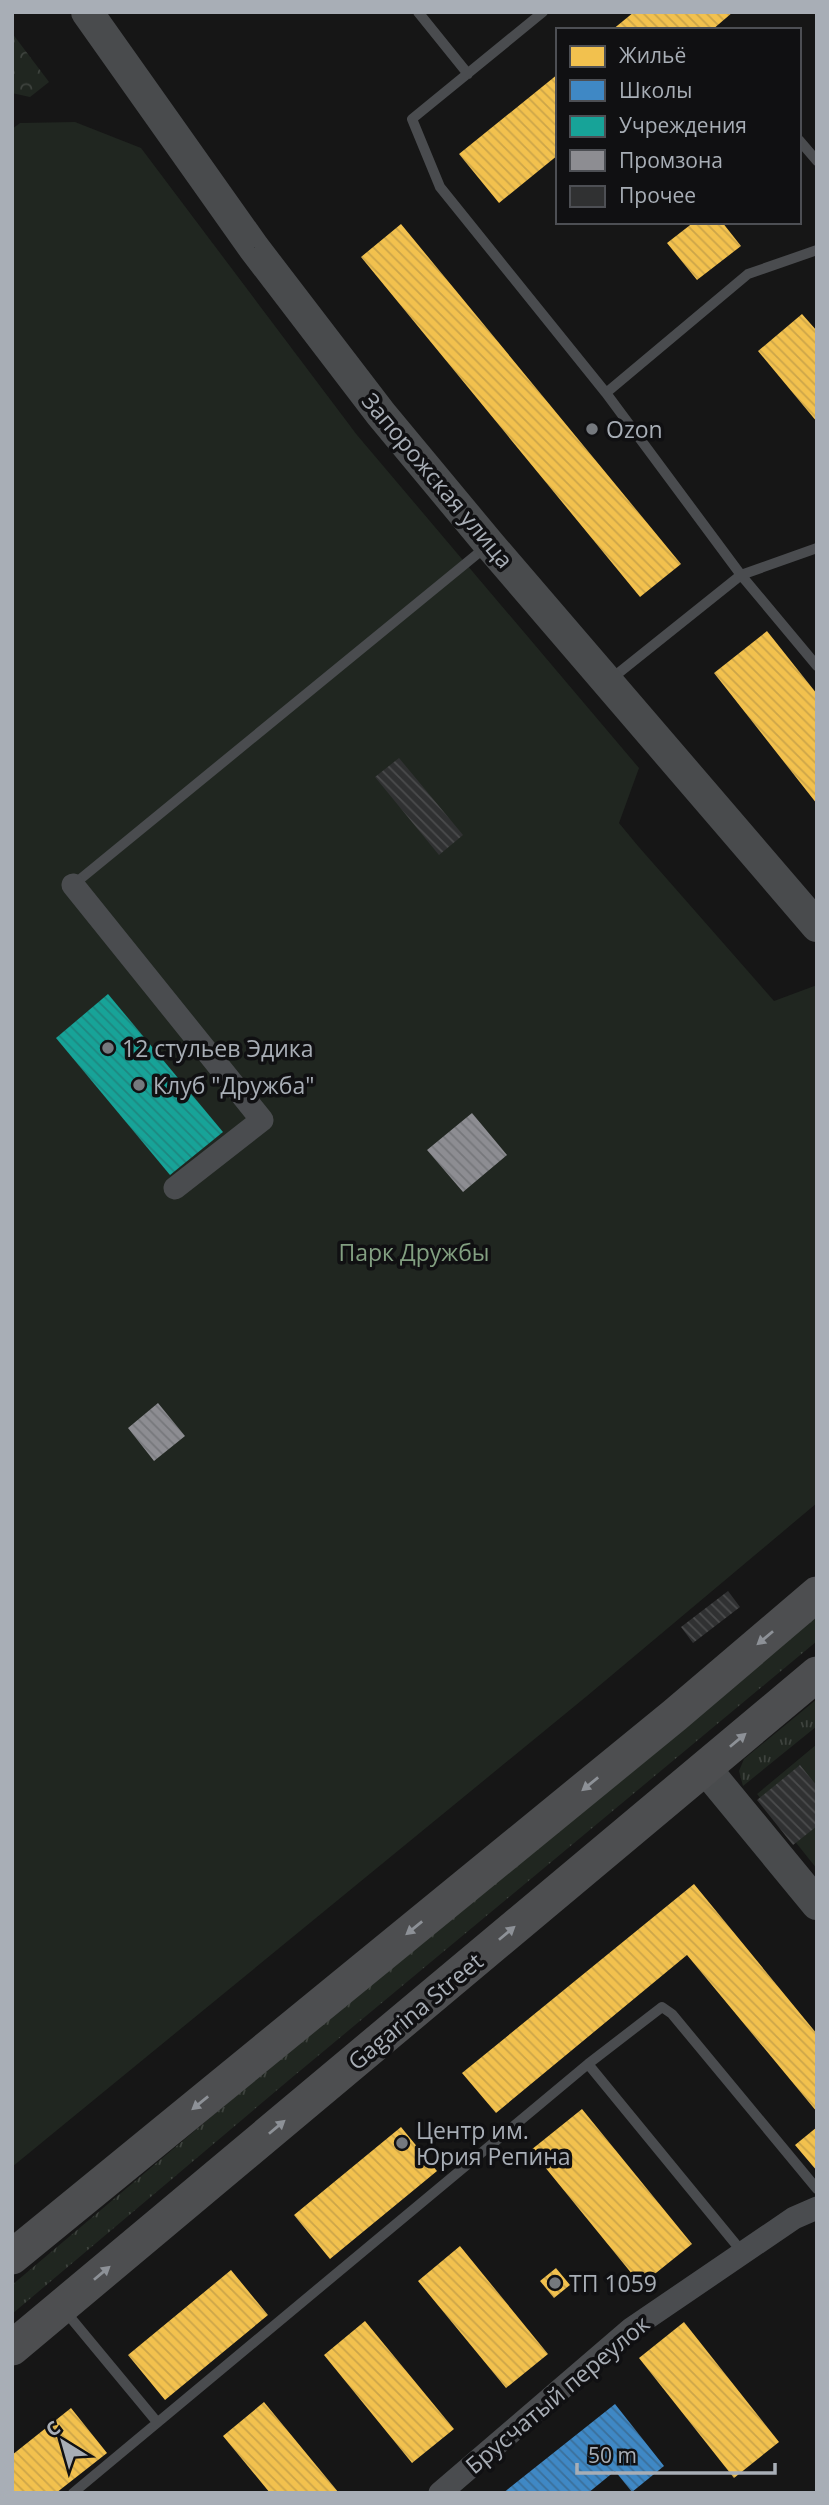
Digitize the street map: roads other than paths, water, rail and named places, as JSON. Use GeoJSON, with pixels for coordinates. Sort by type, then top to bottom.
{"type":"FeatureCollection","features":[{"type":"Feature","properties":{"kind":"main road"},"geometry":{"type":"LineString","coordinates":[[12,2257],[675,1715],[817,1594]]}},
{"type":"Feature","properties":{"kind":"main road","name":"Gagarina Street"},"geometry":{"type":"LineString","coordinates":[[12,2348],[817,1674]]}},
{"type":"Feature","properties":{"kind":"street","name":"Запорожская улица"},"geometry":{"type":"LineString","coordinates":[[95,16],[284,289],[381,414],[817,926]]}},
{"type":"Feature","properties":{"kind":"street"},"geometry":{"type":"LineString","coordinates":[[73,884],[262,1120],[175,1188]]}},
{"type":"Feature","properties":{"kind":"street"},"geometry":{"type":"LineString","coordinates":[[705,1768],[817,1904]]}},
{"type":"Feature","properties":{"kind":"street","name":"Брусчатый переулок"},"geometry":{"type":"LineString","coordinates":[[440,2493],[631,2329],[794,2218],[817,2208]]}},
{"type":"Feature","properties":{"kind":"lane"},"geometry":{"type":"LineString","coordinates":[[418,12],[468,74]]}},
{"type":"Feature","properties":{"kind":"lane"},"geometry":{"type":"LineString","coordinates":[[543,12],[412,120],[440,187],[606,393],[741,575],[817,666]]}},
{"type":"Feature","properties":{"kind":"lane"},"geometry":{"type":"LineString","coordinates":[[801,142],[817,161]]}},
{"type":"Feature","properties":{"kind":"lane"},"geometry":{"type":"LineString","coordinates":[[606,393],[748,274],[817,250]]}},
{"type":"Feature","properties":{"kind":"lane"},"geometry":{"type":"LineString","coordinates":[[73,884],[489,544]]}},
{"type":"Feature","properties":{"kind":"lane"},"geometry":{"type":"LineString","coordinates":[[608,681],[741,575],[817,548]]}},
{"type":"Feature","properties":{"kind":"lane"},"geometry":{"type":"LineString","coordinates":[[73,2493],[588,2064],[662,2007],[672,2014],[817,2189]]}},
{"type":"Feature","properties":{"kind":"lane"},"geometry":{"type":"LineString","coordinates":[[588,2064],[743,2253]]}},
{"type":"Feature","properties":{"kind":"lane"},"geometry":{"type":"LineString","coordinates":[[62,2307],[157,2422]]}},
{"type":"Feature","properties":{"kind":"place","name":"Ozon"},"geometry":{"type":"Point","coordinates":[592,429]}},
{"type":"Feature","properties":{"kind":"place","name":"12 стульев Эдика"},"geometry":{"type":"Point","coordinates":[108,1048]}},
{"type":"Feature","properties":{"kind":"place","name":"Клуб \"Дружба\""},"geometry":{"type":"Point","coordinates":[139,1085]}},
{"type":"Feature","properties":{"kind":"place","name":"Центр им. Юрия Репина"},"geometry":{"type":"Point","coordinates":[402,2143]}},
{"type":"Feature","properties":{"kind":"place","name":"ТП 1059"},"geometry":{"type":"Point","coordinates":[555,2283]}},
{"type":"Feature","properties":{"kind":"park label","name":"Парк Дружбы"},"geometry":{"type":"Point","coordinates":[414,1252]}}]}
